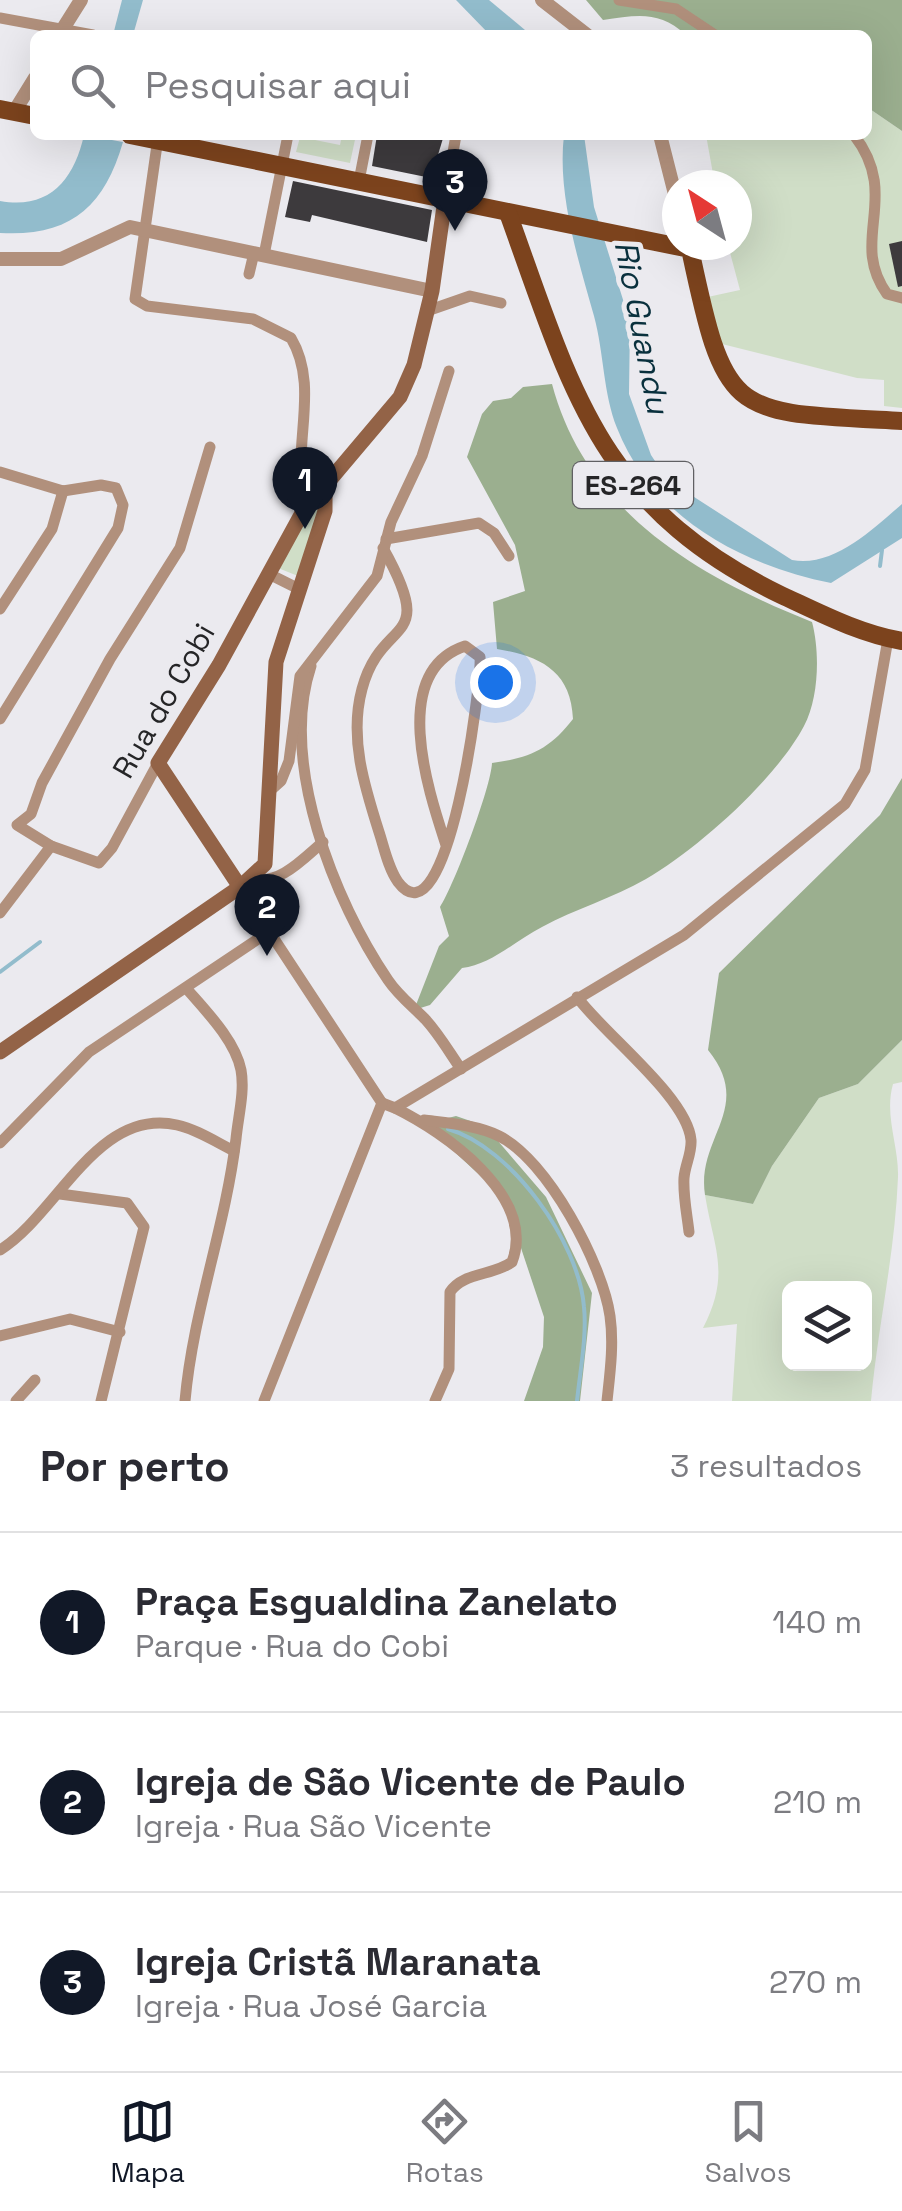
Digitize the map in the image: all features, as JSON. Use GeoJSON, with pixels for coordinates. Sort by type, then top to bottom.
{"type":"FeatureCollection","features":[{"type":"Feature","properties":{"kind":"main road"},"geometry":{"type":"LineString","coordinates":[[162,140],[570,227],[662,243]]}},
{"type":"Feature","properties":{"kind":"main road","name":"Rua do Cobi"},"geometry":{"type":"LineString","coordinates":[[158,763],[306,507],[325,490],[400,396],[414,365],[428,311],[445,199]]}},
{"type":"Feature","properties":{"kind":"main road","name":"ES-264"},"geometry":{"type":"LineString","coordinates":[[508,213],[583,412],[624,476],[677,530],[753,581],[895,640]]}},
{"type":"Feature","properties":{"kind":"main road"},"geometry":{"type":"LineString","coordinates":[[692,260],[708,336],[721,371],[738,394],[775,410],[902,421]]}},
{"type":"Feature","properties":{"kind":"main road"},"geometry":{"type":"LineString","coordinates":[[0,1052],[246,882],[266,859],[276,662],[324,511],[325,490]]}},
{"type":"Feature","properties":{"kind":"main road"},"geometry":{"type":"LineString","coordinates":[[158,763],[246,882]]}},
{"type":"Feature","properties":{"kind":"street"},"geometry":{"type":"LineString","coordinates":[[61,30],[81,0]]}},
{"type":"Feature","properties":{"kind":"street"},"geometry":{"type":"LineString","coordinates":[[542,0],[581,30]]}},
{"type":"Feature","properties":{"kind":"street"},"geometry":{"type":"LineString","coordinates":[[619,0],[676,9],[707,30]]}},
{"type":"Feature","properties":{"kind":"street"},"geometry":{"type":"LineString","coordinates":[[0,18],[51,30]]}},
{"type":"Feature","properties":{"kind":"street"},"geometry":{"type":"LineString","coordinates":[[7,111],[30,84]]}},
{"type":"Feature","properties":{"kind":"street"},"geometry":{"type":"LineString","coordinates":[[147,140],[143,229],[134,296],[147,306],[254,319],[291,338],[305,374],[300,484],[306,507]]}},
{"type":"Feature","properties":{"kind":"street"},"geometry":{"type":"LineString","coordinates":[[250,274],[259,254],[287,140]]}},
{"type":"Feature","properties":{"kind":"street"},"geometry":{"type":"LineString","coordinates":[[359,181],[367,140]]}},
{"type":"Feature","properties":{"kind":"street"},"geometry":{"type":"LineString","coordinates":[[445,199],[455,140]]}},
{"type":"Feature","properties":{"kind":"street"},"geometry":{"type":"LineString","coordinates":[[661,140],[669,170]]}},
{"type":"Feature","properties":{"kind":"street"},"geometry":{"type":"LineString","coordinates":[[858,140],[872,160],[878,180],[871,259],[887,294],[902,298]]}},
{"type":"Feature","properties":{"kind":"street"},"geometry":{"type":"LineString","coordinates":[[0,259],[61,259],[118,230],[143,229],[432,291]]}},
{"type":"Feature","properties":{"kind":"street"},"geometry":{"type":"LineString","coordinates":[[428,311],[470,296],[502,303]]}},
{"type":"Feature","properties":{"kind":"street"},"geometry":{"type":"LineString","coordinates":[[271,790],[286,772],[298,682],[368,593],[384,543],[429,437],[449,371]]}},
{"type":"Feature","properties":{"kind":"street","name":"Rua do Cobi"},"geometry":{"type":"LineString","coordinates":[[158,763],[104,860],[92,863],[51,846],[17,825],[31,814],[42,783],[110,659],[180,548],[210,446]]}},
{"type":"Feature","properties":{"kind":"street"},"geometry":{"type":"LineString","coordinates":[[0,472],[64,491],[101,484],[116,488],[122,504],[118,528],[0,720]]}},
{"type":"Feature","properties":{"kind":"street"},"geometry":{"type":"LineString","coordinates":[[0,609],[52,528],[64,491]]}},
{"type":"Feature","properties":{"kind":"street"},"geometry":{"type":"LineString","coordinates":[[384,543],[479,523],[494,533],[508,556]]}},
{"type":"Feature","properties":{"kind":"street"},"geometry":{"type":"LineString","coordinates":[[384,543],[406,589],[408,614],[363,684],[356,723],[360,764],[386,855],[400,885],[412,890],[425,885],[446,845],[466,776],[481,662],[472,647],[451,652],[433,674],[420,713],[421,761],[446,845]]}},
{"type":"Feature","properties":{"kind":"street"},"geometry":{"type":"LineString","coordinates":[[269,574],[299,588]]}},
{"type":"Feature","properties":{"kind":"street"},"geometry":{"type":"LineString","coordinates":[[264,1401],[388,1105],[460,1069],[684,935],[845,804],[865,770],[895,640]]}},
{"type":"Feature","properties":{"kind":"street"},"geometry":{"type":"LineString","coordinates":[[313,662],[305,706],[306,757],[339,897],[375,960],[460,1069]]}},
{"type":"Feature","properties":{"kind":"street"},"geometry":{"type":"LineString","coordinates":[[324,842],[276,877],[246,882],[270,931],[388,1105],[419,1120],[485,1173],[507,1204],[515,1228],[512,1262],[462,1280],[450,1292],[448,1369],[435,1401]]}},
{"type":"Feature","properties":{"kind":"street"},"geometry":{"type":"LineString","coordinates":[[2,906],[51,846]]}},
{"type":"Feature","properties":{"kind":"street"},"geometry":{"type":"LineString","coordinates":[[0,1143],[90,1052],[270,931]]}},
{"type":"Feature","properties":{"kind":"street"},"geometry":{"type":"LineString","coordinates":[[186,988],[224,1038],[241,1072],[222,1231],[194,1324],[186,1401]]}},
{"type":"Feature","properties":{"kind":"street"},"geometry":{"type":"LineString","coordinates":[[577,998],[612,1040],[657,1081],[684,1120],[691,1140],[684,1176],[689,1232]]}},
{"type":"Feature","properties":{"kind":"street"},"geometry":{"type":"LineString","coordinates":[[419,1120],[501,1136],[536,1166],[556,1193],[606,1300],[612,1351],[606,1401]]}},
{"type":"Feature","properties":{"kind":"street"},"geometry":{"type":"LineString","coordinates":[[0,1250],[32,1226],[100,1149],[134,1128],[177,1125],[234,1151]]}},
{"type":"Feature","properties":{"kind":"street"},"geometry":{"type":"LineString","coordinates":[[60,1194],[116,1200],[135,1209],[142,1220],[144,1237],[100,1401]]}},
{"type":"Feature","properties":{"kind":"street"},"geometry":{"type":"LineString","coordinates":[[0,1336],[70,1319],[120,1332]]}},
{"type":"Feature","properties":{"kind":"street"},"geometry":{"type":"LineString","coordinates":[[16,1401],[36,1380]]}},
{"type":"Feature","properties":{"kind":"green space"},"geometry":{"type":"Polygon","coordinates":[[[586,0],[902,0],[902,131],[872,110],[872,30],[680,30],[657,18],[603,20],[586,0]]]}},
{"type":"Feature","properties":{"kind":"green space"},"geometry":{"type":"Polygon","coordinates":[[[872,110],[902,131],[902,408],[884,406],[884,380],[857,378],[722,344],[703,298],[740,290],[732,260],[752,260],[752,170],[712,170],[707,140],[872,140],[872,110]]]}},
{"type":"Feature","properties":{"kind":"green space"},"geometry":{"type":"Polygon","coordinates":[[[299,140],[340,145],[341,140],[355,140],[350,163],[296,152],[299,140]]]}},
{"type":"Feature","properties":{"kind":"green space"},"geometry":{"type":"Polygon","coordinates":[[[552,384],[568,429],[591,469],[652,534],[728,583],[812,622],[817,661],[813,702],[804,726],[775,768],[689,850],[633,886],[532,932],[483,962],[462,968],[430,1005],[414,1010],[439,946],[449,936],[440,907],[471,836],[492,763],[538,750],[573,719],[566,688],[550,668],[526,656],[497,649],[493,602],[525,591],[515,545],[467,457],[482,414],[493,401],[511,398],[523,387],[552,384]]]}},
{"type":"Feature","properties":{"kind":"green space"},"geometry":{"type":"Polygon","coordinates":[[[314,506],[318,510],[298,576],[278,568],[314,506]]]}},
{"type":"Feature","properties":{"kind":"green space"},"geometry":{"type":"Polygon","coordinates":[[[902,778],[902,1040],[858,1084],[819,1098],[772,1166],[753,1204],[705,1195],[708,1156],[725,1106],[721,1071],[708,1050],[719,973],[880,815],[902,778]]]}},
{"type":"Feature","properties":{"kind":"green space"},"geometry":{"type":"Polygon","coordinates":[[[902,1040],[902,1082],[893,1084],[890,1108],[898,1165],[896,1205],[871,1401],[732,1401],[737,1324],[703,1328],[718,1276],[705,1195],[753,1204],[772,1166],[819,1098],[858,1084],[902,1040]]]}},
{"type":"Feature","properties":{"kind":"green space"},"geometry":{"type":"Polygon","coordinates":[[[456,1116],[485,1126],[546,1197],[592,1293],[580,1401],[524,1401],[543,1347],[544,1317],[521,1248],[512,1205],[433,1132],[436,1121],[456,1116]]]}},
{"type":"Feature","properties":{"kind":"water"},"geometry":{"type":"Polygon","coordinates":[[[122,0],[143,0],[134,30],[114,30],[122,0]]]}},
{"type":"Feature","properties":{"kind":"water"},"geometry":{"type":"Polygon","coordinates":[[[456,0],[489,0],[525,30],[485,30],[456,0]]]}},
{"type":"Feature","properties":{"kind":"water"},"geometry":{"type":"Polygon","coordinates":[[[83,140],[123,142],[94,201],[80,214],[46,230],[0,233],[0,201],[17,203],[45,196],[66,178],[83,140]]]}},
{"type":"Feature","properties":{"kind":"water"},"geometry":{"type":"Polygon","coordinates":[[[564,140],[585,140],[594,207],[630,322],[629,394],[651,455],[665,476],[792,560],[807,561],[837,552],[902,504],[902,538],[831,583],[797,575],[733,550],[676,511],[653,487],[617,428],[609,401],[597,330],[566,203],[564,140]]]}},
{"type":"Feature","properties":{"kind":"building"},"geometry":{"type":"Polygon","coordinates":[[[376,140],[442,140],[431,178],[372,166],[376,140]]]}},
{"type":"Feature","properties":{"kind":"building"},"geometry":{"type":"Polygon","coordinates":[[[293,181],[432,210],[427,242],[312,215],[310,222],[285,217],[293,181]]]}},
{"type":"Feature","properties":{"kind":"building"},"geometry":{"type":"Polygon","coordinates":[[[902,241],[902,286],[898,287],[889,244],[902,241]]]}},
{"type":"Feature","properties":{"kind":"waterway"},"geometry":{"type":"LineString","coordinates":[[880,566],[882,550]]}},
{"type":"Feature","properties":{"kind":"waterway"},"geometry":{"type":"LineString","coordinates":[[0,972],[40,942]]}},
{"type":"Feature","properties":{"kind":"waterway"},"geometry":{"type":"LineString","coordinates":[[448,1129],[472,1139],[517,1176],[538,1200],[570,1254],[585,1318],[577,1401]]}},
{"type":"Feature","properties":{"kind":"place","name":"Igreja Cristã Maranata"},"geometry":{"type":"Point","coordinates":[455,231]}},
{"type":"Feature","properties":{"kind":"place","name":"Praça Esgualdina Zanelato"},"geometry":{"type":"Point","coordinates":[305,529]}},
{"type":"Feature","properties":{"kind":"place","name":"Igreja de São Vicente de Paulo"},"geometry":{"type":"Point","coordinates":[267,956]}},
{"type":"Feature","properties":{"kind":"water label","name":"Rio Guandu"},"geometry":{"type":"Point","coordinates":[642,327]}}]}
